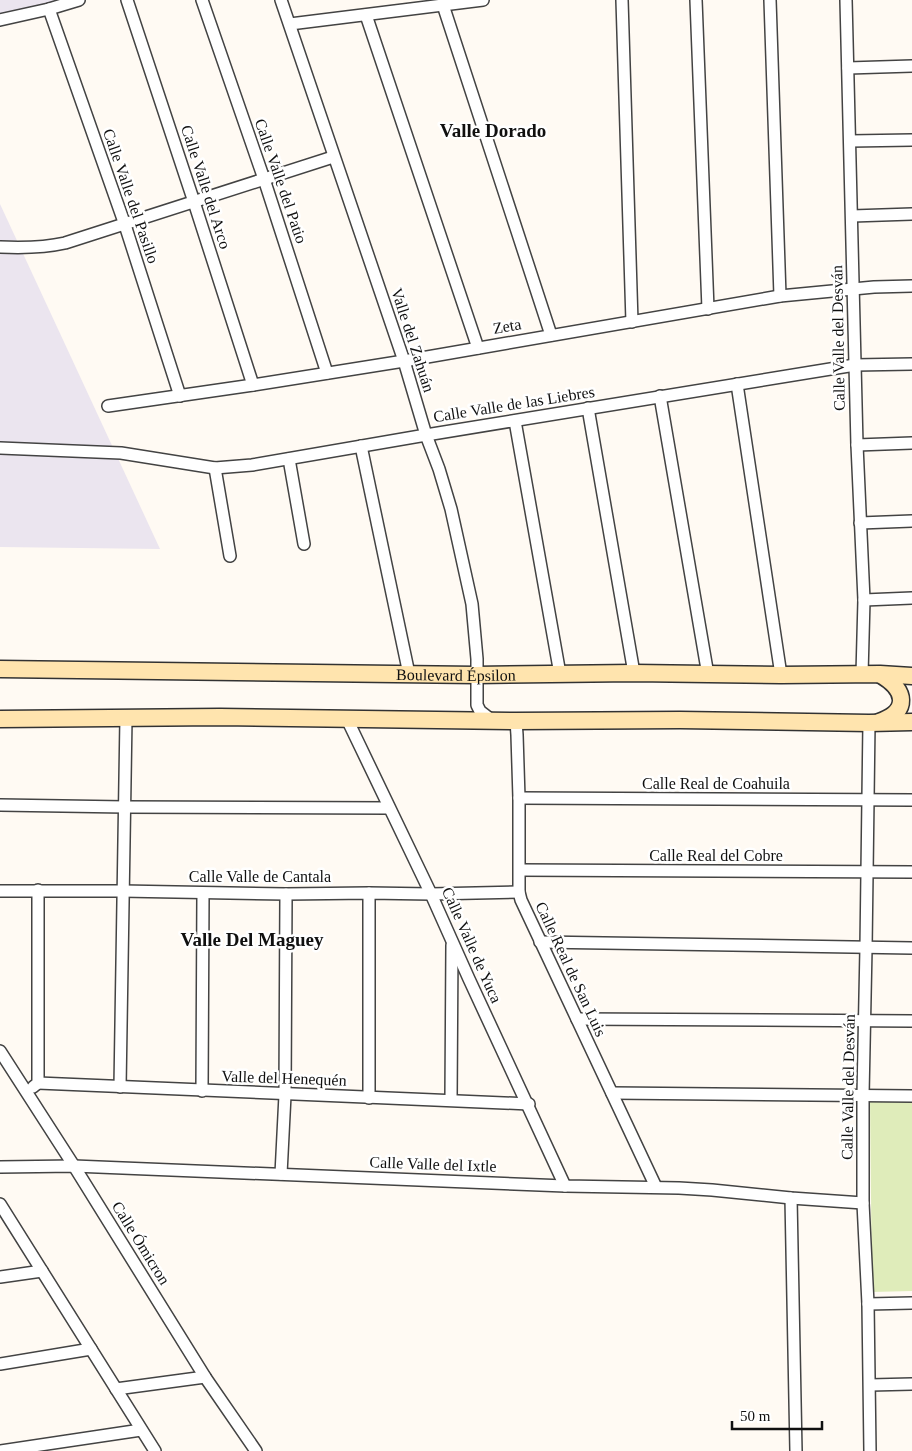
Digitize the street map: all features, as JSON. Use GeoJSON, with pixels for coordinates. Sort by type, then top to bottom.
{"type":"FeatureCollection","features":[{"type":"Feature","properties":{"kind":"street"},"geometry":{"type":"LineString","coordinates":[[0,20],[79,0]]}},
{"type":"Feature","properties":{"kind":"street","name":"Calle Valle del Arco"},"geometry":{"type":"LineString","coordinates":[[127,0],[253,385]]}},
{"type":"Feature","properties":{"kind":"street","name":"Calle Valle del Patio"},"geometry":{"type":"LineString","coordinates":[[202,0],[264,179],[327,372]]}},
{"type":"Feature","properties":{"kind":"street","name":"Valle del Zahuán"},"geometry":{"type":"LineString","coordinates":[[282,0],[404,361],[426,435],[451,508],[467,578],[474,627],[477,659],[476,705],[480,711],[493,721]]}},
{"type":"Feature","properties":{"kind":"street"},"geometry":{"type":"LineString","coordinates":[[290,24],[483,0]]}},
{"type":"Feature","properties":{"kind":"street"},"geometry":{"type":"LineString","coordinates":[[622,0],[632,322]]}},
{"type":"Feature","properties":{"kind":"street"},"geometry":{"type":"LineString","coordinates":[[696,0],[708,309]]}},
{"type":"Feature","properties":{"kind":"street"},"geometry":{"type":"LineString","coordinates":[[770,0],[780,296]]}},
{"type":"Feature","properties":{"kind":"street","name":"Calle Valle del Desván"},"geometry":{"type":"LineString","coordinates":[[846,0],[857,445],[864,600],[862,674]]}},
{"type":"Feature","properties":{"kind":"street"},"geometry":{"type":"LineString","coordinates":[[443,5],[551,335]]}},
{"type":"Feature","properties":{"kind":"street","name":"Calle Valle del Pasillo"},"geometry":{"type":"LineString","coordinates":[[49,9],[125,225],[180,396]]}},
{"type":"Feature","properties":{"kind":"street"},"geometry":{"type":"LineString","coordinates":[[366,15],[478,348]]}},
{"type":"Feature","properties":{"kind":"street"},"geometry":{"type":"LineString","coordinates":[[848,68],[912,66]]}},
{"type":"Feature","properties":{"kind":"street"},"geometry":{"type":"LineString","coordinates":[[850,141],[912,140]]}},
{"type":"Feature","properties":{"kind":"street"},"geometry":{"type":"LineString","coordinates":[[0,247],[45,247],[65,243],[334,156]]}},
{"type":"Feature","properties":{"kind":"street"},"geometry":{"type":"LineString","coordinates":[[852,216],[912,214]]}},
{"type":"Feature","properties":{"kind":"street","name":"Zeta"},"geometry":{"type":"LineString","coordinates":[[108,406],[404,361],[780,296],[853,288],[912,286]]}},
{"type":"Feature","properties":{"kind":"street","name":"Calle Valle de las Liebres"},"geometry":{"type":"LineString","coordinates":[[0,448],[121,453],[216,468],[252,465],[855,365],[912,364]]}},
{"type":"Feature","properties":{"kind":"street"},"geometry":{"type":"LineString","coordinates":[[737,384],[781,676]]}},
{"type":"Feature","properties":{"kind":"street"},"geometry":{"type":"LineString","coordinates":[[660,396],[708,675]]}},
{"type":"Feature","properties":{"kind":"street"},"geometry":{"type":"LineString","coordinates":[[588,408],[634,674]]}},
{"type":"Feature","properties":{"kind":"street"},"geometry":{"type":"LineString","coordinates":[[515,421],[560,674]]}},
{"type":"Feature","properties":{"kind":"street"},"geometry":{"type":"LineString","coordinates":[[857,445],[912,443]]}},
{"type":"Feature","properties":{"kind":"street"},"geometry":{"type":"LineString","coordinates":[[361,446],[409,674]]}},
{"type":"Feature","properties":{"kind":"street"},"geometry":{"type":"LineString","coordinates":[[289,459],[304,544]]}},
{"type":"Feature","properties":{"kind":"street"},"geometry":{"type":"LineString","coordinates":[[216,468],[230,556]]}},
{"type":"Feature","properties":{"kind":"street"},"geometry":{"type":"LineString","coordinates":[[860,523],[912,521]]}},
{"type":"Feature","properties":{"kind":"street"},"geometry":{"type":"LineString","coordinates":[[864,600],[912,598]]}},
{"type":"Feature","properties":{"kind":"street","name":"Boulevard Épsilon"},"geometry":{"type":"LineString","coordinates":[[0,670],[476,675],[634,674],[781,676],[880,674],[912,676]]}},
{"type":"Feature","properties":{"kind":"street"},"geometry":{"type":"LineString","coordinates":[[872,723],[894,715],[901,701],[897,688],[880,674]]}},
{"type":"Feature","properties":{"kind":"street"},"geometry":{"type":"LineString","coordinates":[[0,719],[220,717],[493,721],[912,722]]}},
{"type":"Feature","properties":{"kind":"street"},"geometry":{"type":"LineString","coordinates":[[120,1087],[126,718]]}},
{"type":"Feature","properties":{"kind":"street","name":"Calle Valle de Yuca"},"geometry":{"type":"LineString","coordinates":[[347,719],[431,894],[565,1186]]}},
{"type":"Feature","properties":{"kind":"street","name":"Calle Real de San Luis"},"geometry":{"type":"LineString","coordinates":[[516,721],[519,798],[519,892],[525,910],[656,1187]]}},
{"type":"Feature","properties":{"kind":"street","name":"Calle Valle del Desván"},"geometry":{"type":"LineString","coordinates":[[870,1451],[868,1304],[863,1203],[863,1095],[868,800],[872,723]]}},
{"type":"Feature","properties":{"kind":"street","name":"Calle Real de Coahuila"},"geometry":{"type":"LineString","coordinates":[[519,798],[912,800]]}},
{"type":"Feature","properties":{"kind":"street"},"geometry":{"type":"LineString","coordinates":[[0,805],[389,808]]}},
{"type":"Feature","properties":{"kind":"street","name":"Calle Real del Cobre"},"geometry":{"type":"LineString","coordinates":[[520,870],[912,872]]}},
{"type":"Feature","properties":{"kind":"street"},"geometry":{"type":"LineString","coordinates":[[26,1094],[38,1083],[38,890]]}},
{"type":"Feature","properties":{"kind":"street","name":"Calle Valle de Cantala"},"geometry":{"type":"LineString","coordinates":[[0,891],[286,894],[519,892]]}},
{"type":"Feature","properties":{"kind":"street"},"geometry":{"type":"LineString","coordinates":[[202,1091],[203,893]]}},
{"type":"Feature","properties":{"kind":"street"},"geometry":{"type":"LineString","coordinates":[[369,893],[369,1098]]}},
{"type":"Feature","properties":{"kind":"street"},"geometry":{"type":"LineString","coordinates":[[282,1174],[286,894]]}},
{"type":"Feature","properties":{"kind":"street"},"geometry":{"type":"LineString","coordinates":[[451,1100],[452,940]]}},
{"type":"Feature","properties":{"kind":"street"},"geometry":{"type":"LineString","coordinates":[[540,942],[912,948]]}},
{"type":"Feature","properties":{"kind":"street"},"geometry":{"type":"LineString","coordinates":[[577,1019],[912,1021]]}},
{"type":"Feature","properties":{"kind":"street","name":"Calle Ómicron"},"geometry":{"type":"LineString","coordinates":[[0,1052],[74,1166],[205,1377],[256,1451]]}},
{"type":"Feature","properties":{"kind":"street","name":"Valle del Henequén"},"geometry":{"type":"LineString","coordinates":[[38,1083],[528,1104]]}},
{"type":"Feature","properties":{"kind":"street"},"geometry":{"type":"LineString","coordinates":[[612,1093],[912,1096]]}},
{"type":"Feature","properties":{"kind":"street","name":"Calle Valle del Ixtle"},"geometry":{"type":"LineString","coordinates":[[0,1167],[74,1166],[565,1186],[656,1187],[863,1203]]}},
{"type":"Feature","properties":{"kind":"street"},"geometry":{"type":"LineString","coordinates":[[791,1198],[796,1451]]}},
{"type":"Feature","properties":{"kind":"street"},"geometry":{"type":"LineString","coordinates":[[0,1204],[155,1451]]}},
{"type":"Feature","properties":{"kind":"street"},"geometry":{"type":"LineString","coordinates":[[0,1277],[42,1271]]}},
{"type":"Feature","properties":{"kind":"street"},"geometry":{"type":"LineString","coordinates":[[868,1304],[912,1303]]}},
{"type":"Feature","properties":{"kind":"street"},"geometry":{"type":"LineString","coordinates":[[0,1364],[91,1349]]}},
{"type":"Feature","properties":{"kind":"street"},"geometry":{"type":"LineString","coordinates":[[116,1389],[205,1377]]}},
{"type":"Feature","properties":{"kind":"street"},"geometry":{"type":"LineString","coordinates":[[870,1385],[912,1384]]}},
{"type":"Feature","properties":{"kind":"street"},"geometry":{"type":"LineString","coordinates":[[0,1451],[141,1430]]}},
{"type":"Feature","properties":{"kind":"shaded area"},"geometry":{"type":"Polygon","coordinates":[[[0,0],[67,0],[0,22],[0,0]]]}},
{"type":"Feature","properties":{"kind":"shaded area"},"geometry":{"type":"Polygon","coordinates":[[[0,204],[160,549],[0,547],[0,204]]]}},
{"type":"Feature","properties":{"kind":"green space"},"geometry":{"type":"Polygon","coordinates":[[[870,1099],[912,1101],[912,1291],[872,1292],[870,1099]]]}},
{"type":"Feature","properties":{"kind":"district","name":"Valle Dorado"},"geometry":{"type":"Point","coordinates":[493,130]}},
{"type":"Feature","properties":{"kind":"district","name":"Valle Del Maguey"},"geometry":{"type":"Point","coordinates":[252,939]}}]}
